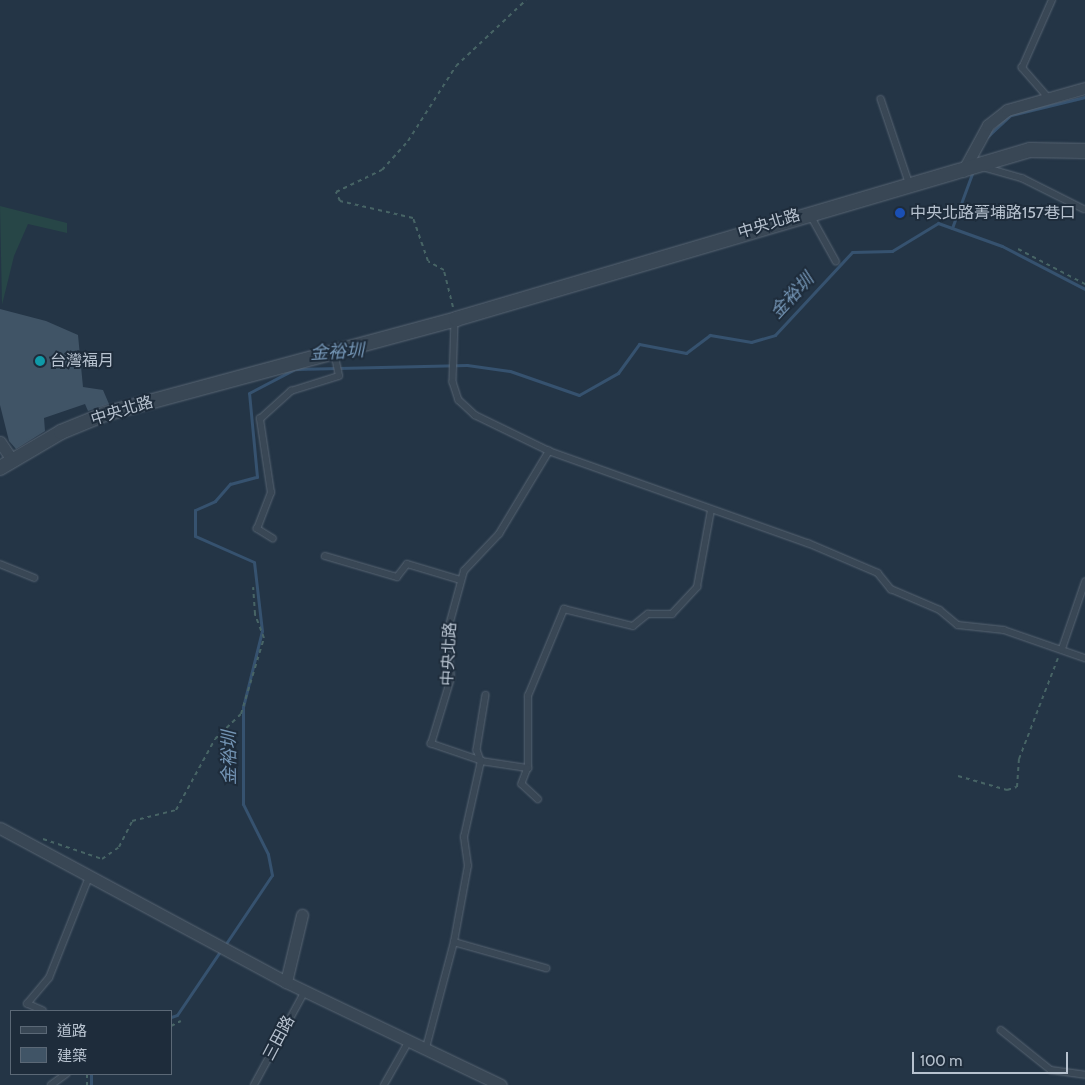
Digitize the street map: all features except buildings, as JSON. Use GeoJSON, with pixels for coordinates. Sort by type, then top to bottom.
{"type":"FeatureCollection","features":[{"type":"Feature","properties":{"kind":"street"},"geometry":{"type":"LineString","coordinates":[[963,172],[988,125],[1007,110],[1085,88]]}},
{"type":"Feature","properties":{"kind":"street","name":"中央北路"},"geometry":{"type":"LineString","coordinates":[[6,464],[104,414],[456,319],[809,212],[963,172],[1030,150],[1085,151]]}},
{"type":"Feature","properties":{"kind":"street"},"geometry":{"type":"LineString","coordinates":[[0,442],[6,464]]}},
{"type":"Feature","properties":{"kind":"street"},"geometry":{"type":"LineString","coordinates":[[0,829],[286,982],[410,1039],[498,1084]]}},
{"type":"Feature","properties":{"kind":"street"},"geometry":{"type":"LineString","coordinates":[[286,982],[302,916]]}},
{"type":"Feature","properties":{"kind":"lane"},"geometry":{"type":"LineString","coordinates":[[1048,98],[1022,68],[1052,0]]}},
{"type":"Feature","properties":{"kind":"lane"},"geometry":{"type":"LineString","coordinates":[[881,99],[910,185]]}},
{"type":"Feature","properties":{"kind":"lane"},"geometry":{"type":"LineString","coordinates":[[980,166],[1022,178],[1084,209]]}},
{"type":"Feature","properties":{"kind":"lane"},"geometry":{"type":"LineString","coordinates":[[809,212],[836,261]]}},
{"type":"Feature","properties":{"kind":"lane"},"geometry":{"type":"LineString","coordinates":[[456,319],[454,382],[460,400],[475,415],[550,450],[878,574],[891,589],[940,610],[958,625],[1004,630],[1085,658]]}},
{"type":"Feature","properties":{"kind":"lane"},"geometry":{"type":"LineString","coordinates":[[273,539],[257,529],[271,492],[260,419],[291,391],[339,376],[334,351]]}},
{"type":"Feature","properties":{"kind":"lane","name":"中央北路"},"geometry":{"type":"LineString","coordinates":[[481,761],[431,744],[451,678],[447,633],[461,580],[499,534],[550,450]]}},
{"type":"Feature","properties":{"kind":"lane"},"geometry":{"type":"LineString","coordinates":[[538,800],[522,784],[528,768],[528,696],[564,609],[633,626],[648,614],[672,614],[697,587],[711,510]]}},
{"type":"Feature","properties":{"kind":"lane"},"geometry":{"type":"LineString","coordinates":[[326,556],[397,577],[407,564],[461,580]]}},
{"type":"Feature","properties":{"kind":"lane"},"geometry":{"type":"LineString","coordinates":[[0,564],[34,578]]}},
{"type":"Feature","properties":{"kind":"lane"},"geometry":{"type":"LineString","coordinates":[[1062,649],[1085,582]]}},
{"type":"Feature","properties":{"kind":"lane"},"geometry":{"type":"LineString","coordinates":[[426,1048],[454,942],[468,866],[464,837],[481,761],[477,750],[486,694]]}},
{"type":"Feature","properties":{"kind":"lane"},"geometry":{"type":"LineString","coordinates":[[481,761],[528,768]]}},
{"type":"Feature","properties":{"kind":"lane"},"geometry":{"type":"LineString","coordinates":[[41,1010],[27,1004],[49,978],[89,877]]}},
{"type":"Feature","properties":{"kind":"lane"},"geometry":{"type":"LineString","coordinates":[[454,942],[546,968]]}},
{"type":"Feature","properties":{"kind":"lane","name":"三田路"},"geometry":{"type":"LineString","coordinates":[[254,1085],[305,991]]}},
{"type":"Feature","properties":{"kind":"lane"},"geometry":{"type":"LineString","coordinates":[[1001,1030],[1051,1070],[1085,1075]]}},
{"type":"Feature","properties":{"kind":"lane"},"geometry":{"type":"LineString","coordinates":[[384,1085],[410,1039]]}},
{"type":"Feature","properties":{"kind":"lane"},"geometry":{"type":"LineString","coordinates":[[51,1085],[65,1075]]}},
{"type":"Feature","properties":{"kind":"path"},"geometry":{"type":"LineString","coordinates":[[456,319],[444,270],[428,261],[413,218],[340,202],[336,192],[382,170],[408,141],[456,66],[526,0]]}},
{"type":"Feature","properties":{"kind":"path"},"geometry":{"type":"LineString","coordinates":[[1018,249],[1085,284]]}},
{"type":"Feature","properties":{"kind":"path"},"geometry":{"type":"LineString","coordinates":[[24,841],[49,839],[102,859],[119,847],[132,822],[176,810],[215,739],[241,714],[264,638],[255,614],[253,586]]}},
{"type":"Feature","properties":{"kind":"path"},"geometry":{"type":"LineString","coordinates":[[958,776],[1007,790],[1017,787],[1019,759],[1062,649]]}},
{"type":"Feature","properties":{"kind":"path"},"geometry":{"type":"LineString","coordinates":[[172,1026],[181,1021]]}},
{"type":"Feature","properties":{"kind":"green space"},"geometry":{"type":"Polygon","coordinates":[[[0,206],[67,223],[67,233],[28,224],[14,256],[2,305],[0,206]]]}},
{"type":"Feature","properties":{"kind":"waterway"},"geometry":{"type":"LineString","coordinates":[[987,137],[1011,115],[1085,97]]}},
{"type":"Feature","properties":{"kind":"waterway"},"geometry":{"type":"LineString","coordinates":[[952,228],[973,171]]}},
{"type":"Feature","properties":{"kind":"waterway","name":"金裕圳"},"geometry":{"type":"LineString","coordinates":[[225,945],[272,875],[268,854],[243,804],[243,707],[262,631],[254,562],[195,536],[195,510],[215,501],[230,484],[257,477],[249,393],[295,369],[467,365],[510,371],[579,395],[618,373],[639,344],[686,353],[710,335],[751,342],[775,335],[852,252],[892,251],[938,223],[1002,246],[1085,289]]}},
{"type":"Feature","properties":{"kind":"waterway","name":"金裕圳"},"geometry":{"type":"LineString","coordinates":[[172,1017],[177,1015],[221,950]]}},
{"type":"Feature","properties":{"kind":"waterway","name":"金裕圳"},"geometry":{"type":"LineString","coordinates":[[91,1075],[91,1085]]}},
{"type":"Feature","properties":{"kind":"place","name":"中央北路菁埔路157巷口"},"geometry":{"type":"Point","coordinates":[900,213]}},
{"type":"Feature","properties":{"kind":"place","name":"台灣福月"},"geometry":{"type":"Point","coordinates":[40,361]}}]}
